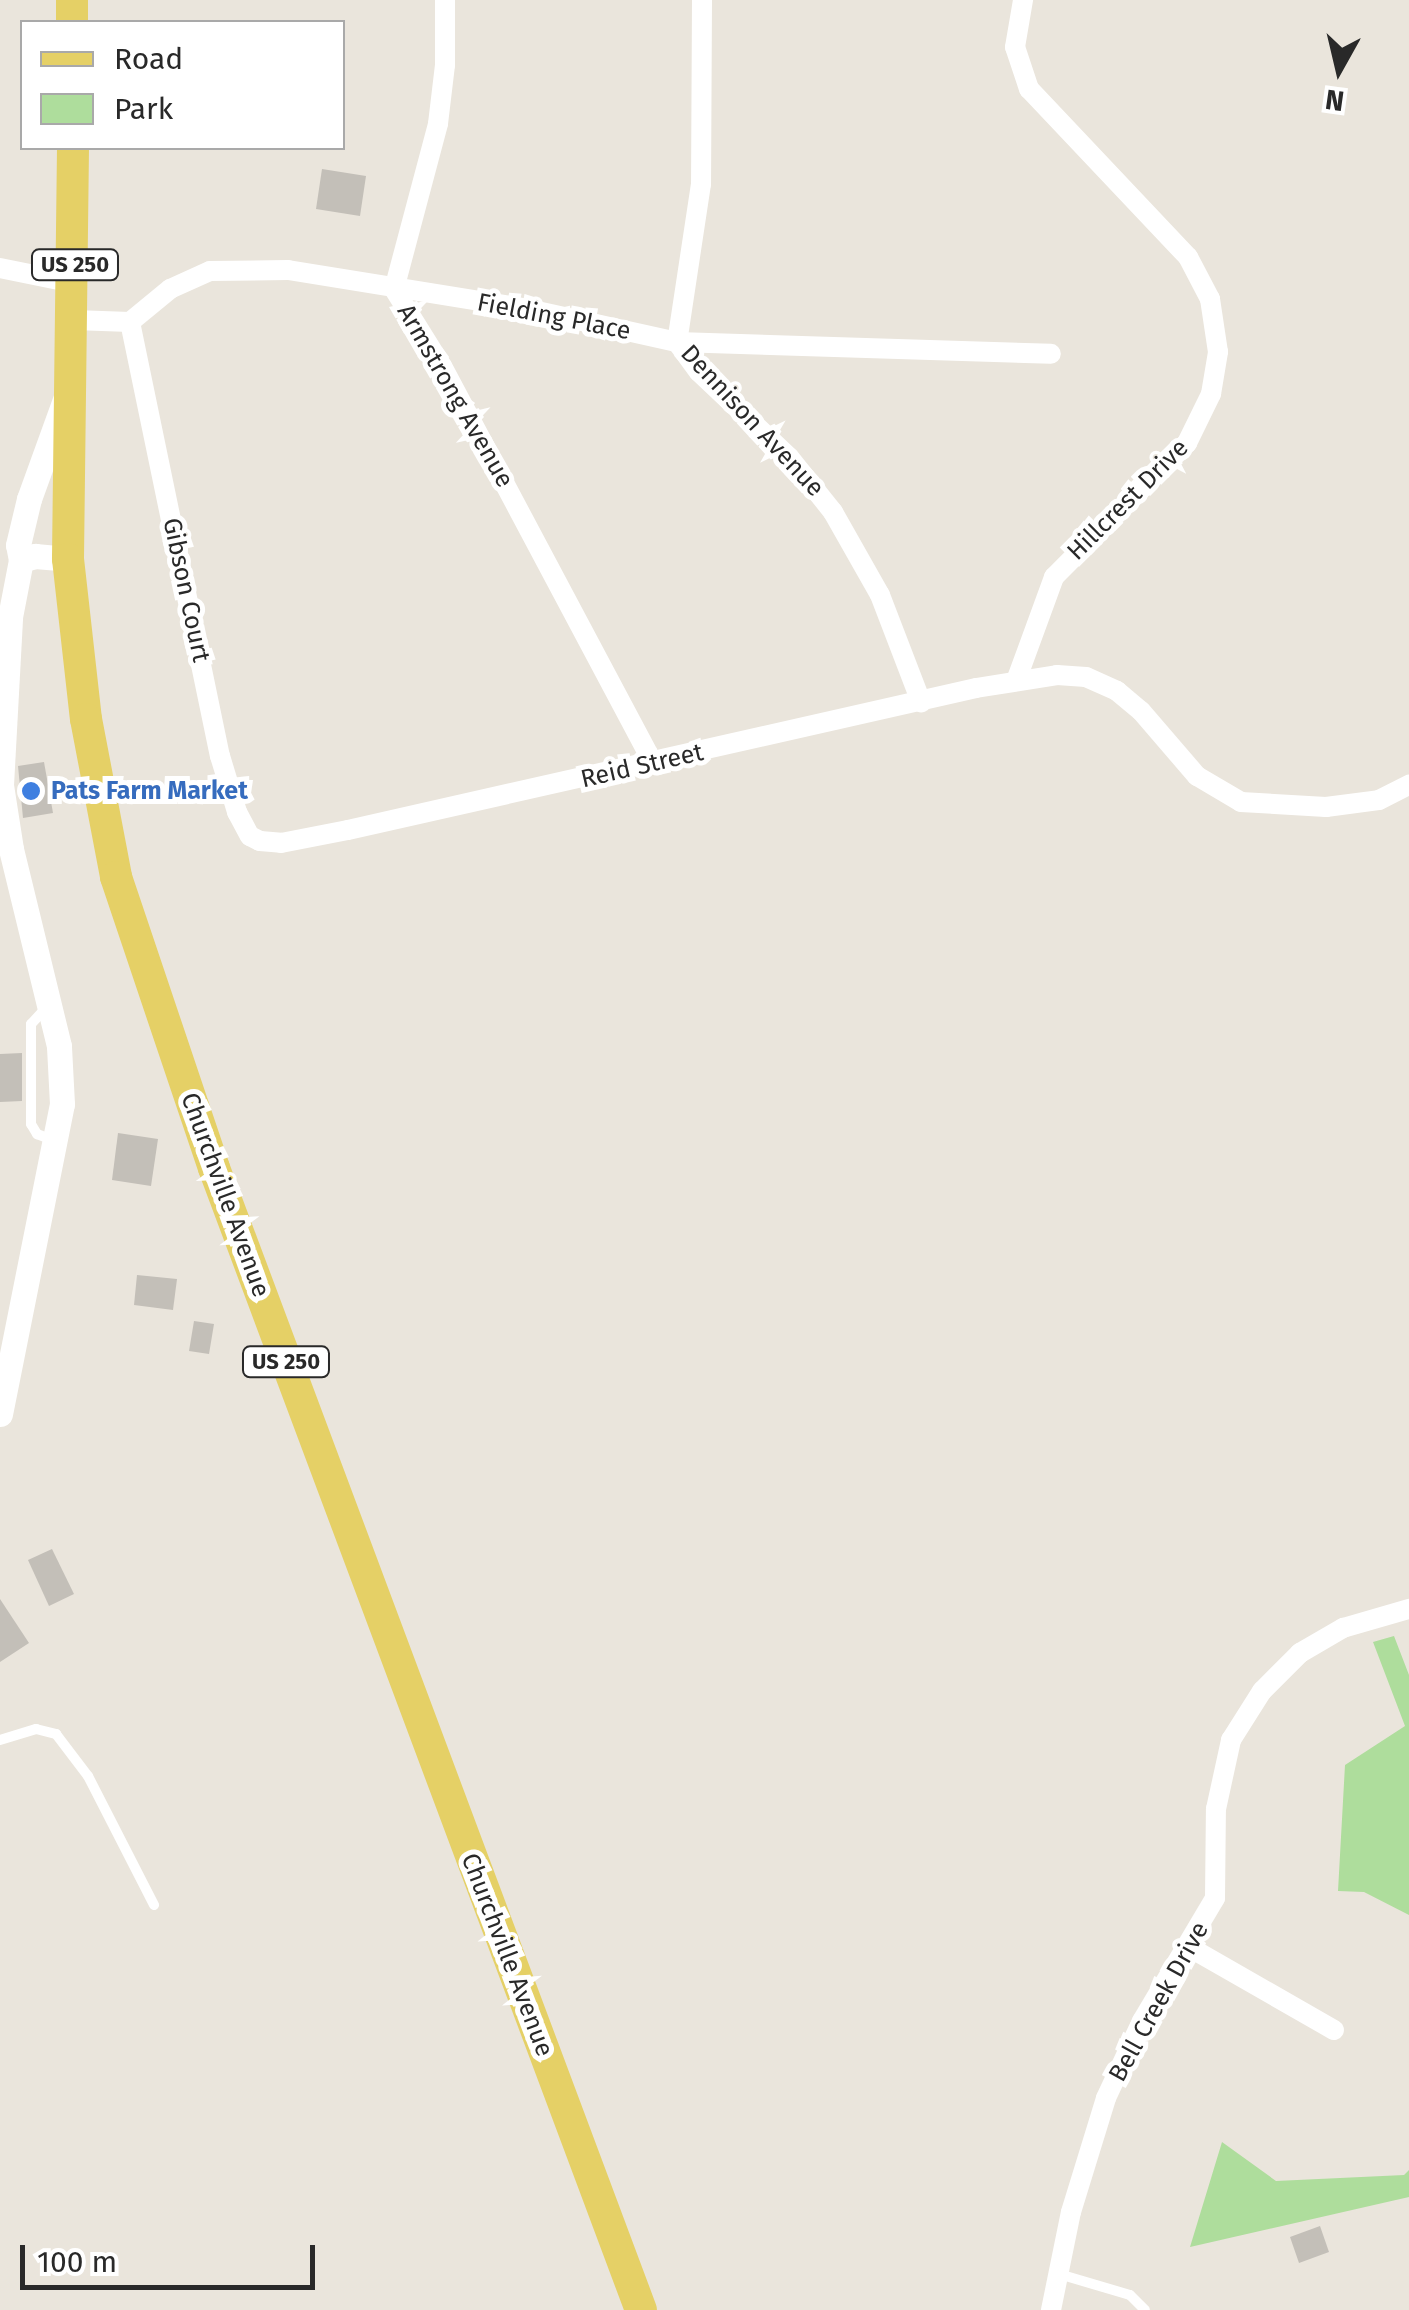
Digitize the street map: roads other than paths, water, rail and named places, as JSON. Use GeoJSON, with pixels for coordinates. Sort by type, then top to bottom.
{"type":"FeatureCollection","features":[{"type":"Feature","properties":{"kind":"main road","name":"Churchville Avenue"},"geometry":{"type":"LineString","coordinates":[[73,150],[74,320],[68,559],[104,826],[134,942],[325,1467],[641,2310]]}},
{"type":"Feature","properties":{"kind":"street","name":"Armstrong Avenue"},"geometry":{"type":"LineString","coordinates":[[445,0],[440,111],[394,289],[442,366],[654,764]]}},
{"type":"Feature","properties":{"kind":"street","name":"Dennison Avenue"},"geometry":{"type":"LineString","coordinates":[[702,0],[701,184],[677,342],[699,372],[790,457],[833,512],[880,595],[921,702]]}},
{"type":"Feature","properties":{"kind":"street","name":"Hillcrest Drive"},"geometry":{"type":"LineString","coordinates":[[1016,681],[1054,577],[1187,443],[1211,394],[1218,352],[1214,310],[1188,257],[1029,89],[1015,47],[1022,0]]}},
{"type":"Feature","properties":{"kind":"street"},"geometry":{"type":"LineString","coordinates":[[0,268],[74,283]]}},
{"type":"Feature","properties":{"kind":"street","name":"Fielding Place"},"geometry":{"type":"LineString","coordinates":[[130,322],[179,284],[229,269],[288,270],[528,309],[677,342],[1051,354]]}},
{"type":"Feature","properties":{"kind":"street"},"geometry":{"type":"LineString","coordinates":[[74,320],[130,322]]}},
{"type":"Feature","properties":{"kind":"street","name":"Gibson Court"},"geometry":{"type":"LineString","coordinates":[[130,322],[220,756],[237,812],[250,836],[268,843]]}},
{"type":"Feature","properties":{"kind":"street"},"geometry":{"type":"LineString","coordinates":[[0,1414],[56,1142],[62,1068],[2,801],[10,618],[26,510],[71,384]]}},
{"type":"Feature","properties":{"kind":"street"},"geometry":{"type":"LineString","coordinates":[[21,560],[36,556],[68,559]]}},
{"type":"Feature","properties":{"kind":"street"},"geometry":{"type":"LineString","coordinates":[[1016,681],[1074,675],[1117,690],[1142,711],[1197,776],[1241,802],[1326,807],[1378,800],[1409,785]]}},
{"type":"Feature","properties":{"kind":"street","name":"Reid Street"},"geometry":{"type":"LineString","coordinates":[[268,843],[654,764],[1016,681]]}},
{"type":"Feature","properties":{"kind":"street","name":"Bell Creek Drive"},"geometry":{"type":"LineString","coordinates":[[1052,2310],[1082,2170],[1113,2080],[1142,2021],[1189,1947],[1214,1898],[1220,1776],[1244,1716],[1283,1668],[1320,1638],[1409,1609]]}},
{"type":"Feature","properties":{"kind":"street"},"geometry":{"type":"LineString","coordinates":[[1189,1947],[1334,2030]]}},
{"type":"Feature","properties":{"kind":"lane"},"geometry":{"type":"LineString","coordinates":[[0,1740],[36,1729],[56,1734],[88,1776],[154,1905]]}},
{"type":"Feature","properties":{"kind":"lane"},"geometry":{"type":"LineString","coordinates":[[1059,2274],[1130,2295],[1145,2310]]}},
{"type":"Feature","properties":{"kind":"place","name":"Pats Farm Market"},"geometry":{"type":"Point","coordinates":[31,791]}}]}
